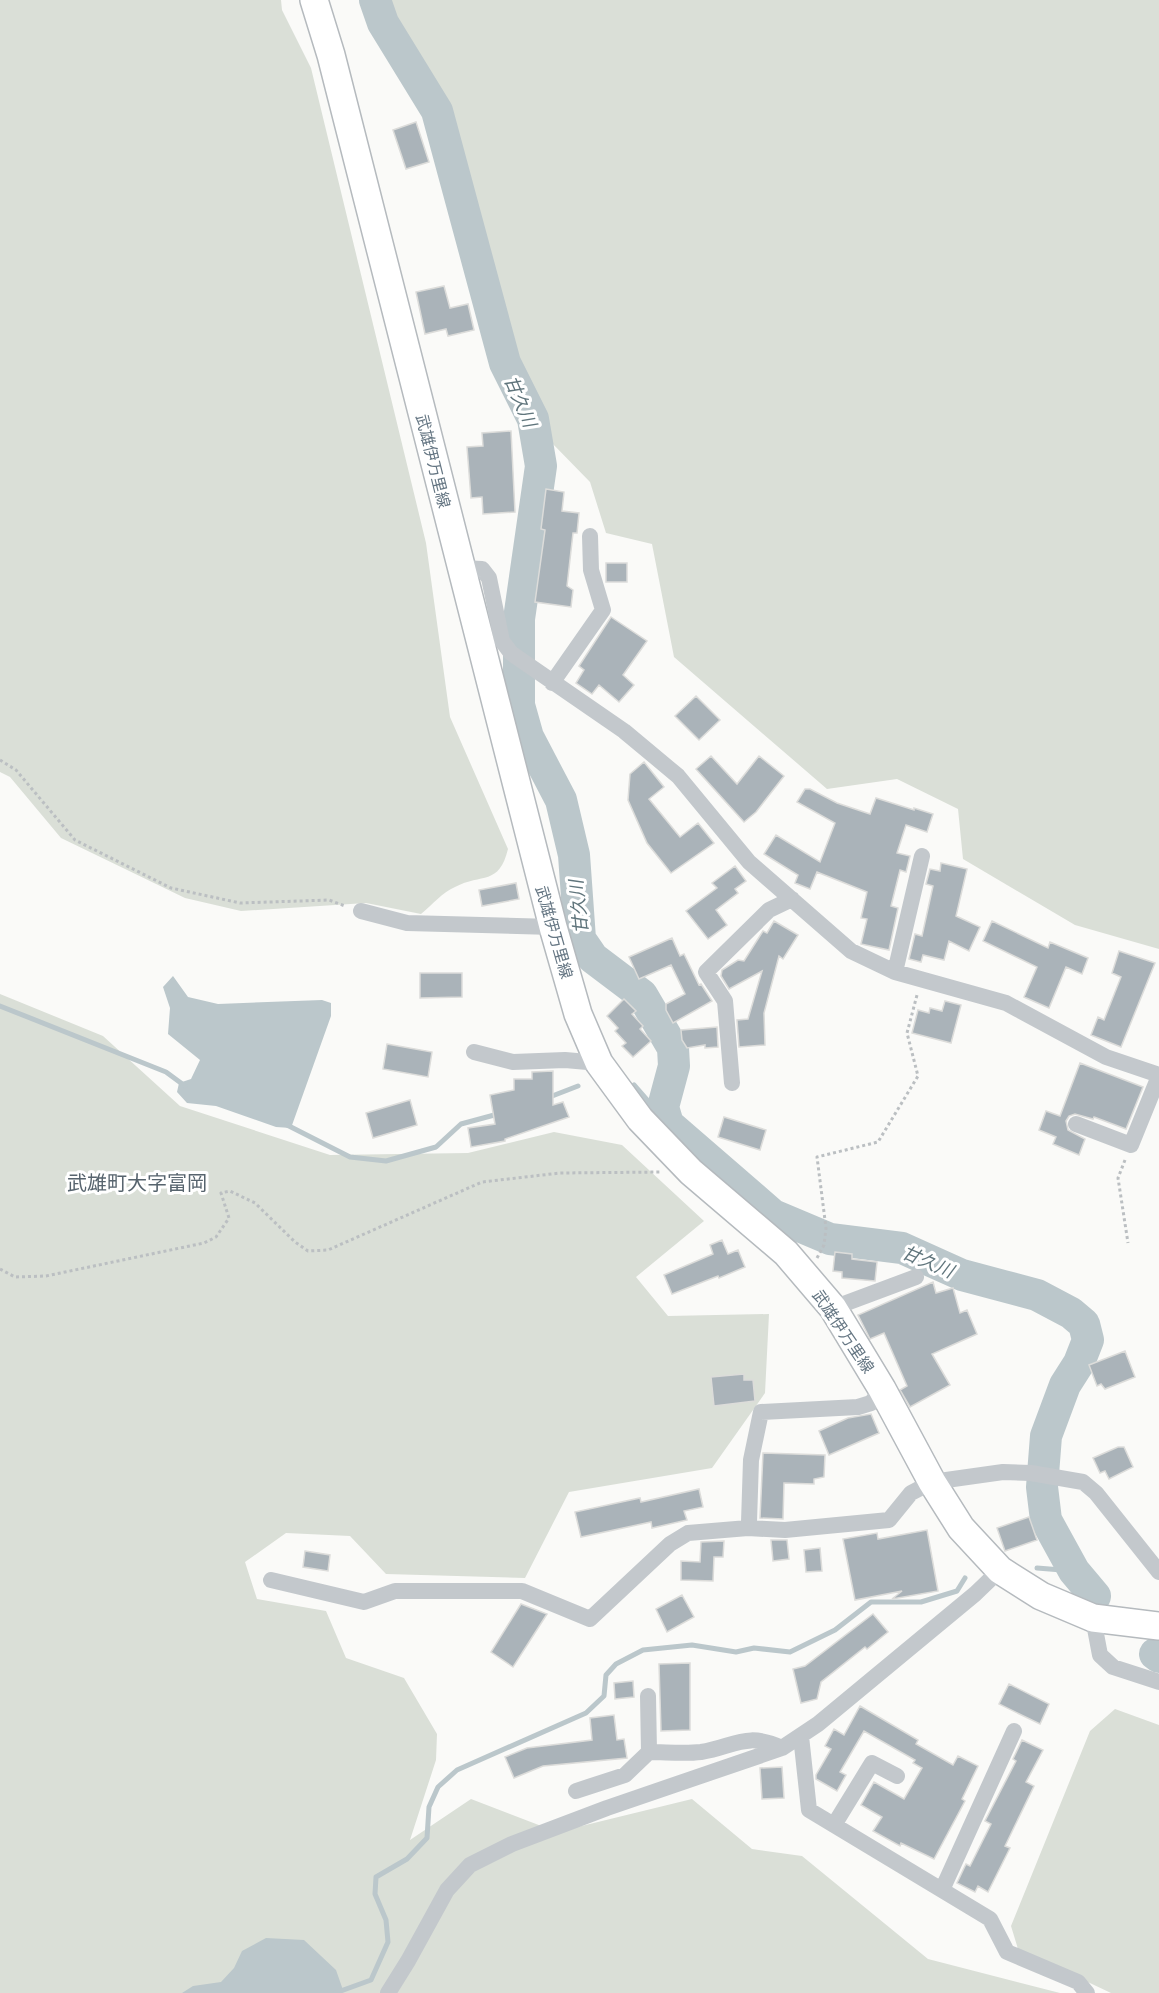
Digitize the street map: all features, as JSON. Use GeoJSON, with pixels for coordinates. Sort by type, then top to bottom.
{"type":"FeatureCollection","features":[{"type":"Feature","properties":{"kind":"main road","name":"武雄伊万里線"},"geometry":{"type":"LineString","coordinates":[[314,0],[331,55],[552,927],[578,1014],[599,1063],[640,1119],[691,1172],[786,1253],[832,1308],[882,1389],[932,1482],[961,1528],[1000,1570],[1041,1596],[1093,1618],[1159,1626]]}},
{"type":"Feature","properties":{"kind":"street"},"geometry":{"type":"LineString","coordinates":[[552,683],[603,610],[591,570],[590,536]]}},
{"type":"Feature","properties":{"kind":"street"},"geometry":{"type":"LineString","coordinates":[[461,568],[482,569],[489,578],[502,641],[512,653],[624,731],[678,776],[749,862],[851,951],[895,972],[1006,1003],[1106,1057],[1159,1076],[1131,1145],[1076,1124]]}},
{"type":"Feature","properties":{"kind":"street"},"geometry":{"type":"LineString","coordinates":[[895,972],[922,856]]}},
{"type":"Feature","properties":{"kind":"street"},"geometry":{"type":"LineString","coordinates":[[732,1083],[725,1001],[706,972],[769,910],[792,899]]}},
{"type":"Feature","properties":{"kind":"street"},"geometry":{"type":"LineString","coordinates":[[361,911],[407,923],[552,927]]}},
{"type":"Feature","properties":{"kind":"street"},"geometry":{"type":"LineString","coordinates":[[474,1052],[513,1062],[565,1060],[599,1063]]}},
{"type":"Feature","properties":{"kind":"street"},"geometry":{"type":"LineString","coordinates":[[832,1308],[916,1277]]}},
{"type":"Feature","properties":{"kind":"street"},"geometry":{"type":"LineString","coordinates":[[748,1522],[752,1460],[760,1412],[858,1407],[872,1402],[882,1389]]}},
{"type":"Feature","properties":{"kind":"street"},"geometry":{"type":"LineString","coordinates":[[271,1580],[364,1602],[395,1592],[522,1591],[590,1619],[670,1544],[688,1533],[748,1528],[785,1530],[889,1520],[911,1494],[932,1482],[1003,1472],[1031,1473],[1083,1482],[1096,1494],[1159,1572]]}},
{"type":"Feature","properties":{"kind":"street"},"geometry":{"type":"LineString","coordinates":[[387,1993],[408,1961],[447,1890],[470,1865],[512,1844],[607,1808],[782,1748],[801,1736],[975,1594],[1000,1570]]}},
{"type":"Feature","properties":{"kind":"street"},"geometry":{"type":"LineString","coordinates":[[1093,1618],[1100,1655],[1113,1667],[1159,1682]]}},
{"type":"Feature","properties":{"kind":"street"},"geometry":{"type":"LineString","coordinates":[[648,1696],[649,1752]]}},
{"type":"Feature","properties":{"kind":"street"},"geometry":{"type":"LineString","coordinates":[[942,1890],[1014,1731]]}},
{"type":"Feature","properties":{"kind":"street"},"geometry":{"type":"LineString","coordinates":[[801,1736],[809,1810],[990,1919],[1007,1952],[1078,1983],[1087,1993]]}},
{"type":"Feature","properties":{"kind":"street"},"geometry":{"type":"LineString","coordinates":[[576,1791],[625,1775],[649,1752],[700,1752],[745,1739],[774,1744],[782,1748]]}},
{"type":"Feature","properties":{"kind":"street"},"geometry":{"type":"LineString","coordinates":[[834,1825],[872,1763],[897,1776]]}},
{"type":"Feature","properties":{"kind":"path"},"geometry":{"type":"LineString","coordinates":[[0,760],[16,770],[75,840],[171,888],[240,903],[328,900],[361,911]]}},
{"type":"Feature","properties":{"kind":"path"},"geometry":{"type":"LineString","coordinates":[[824,1245],[826,1228],[817,1157],[878,1142],[918,1076],[907,1033],[922,979]]}},
{"type":"Feature","properties":{"kind":"path"},"geometry":{"type":"LineString","coordinates":[[1128,1244],[1118,1178],[1131,1145]]}},
{"type":"Feature","properties":{"kind":"path"},"geometry":{"type":"LineString","coordinates":[[0,1269],[15,1277],[45,1276],[204,1243],[216,1238],[230,1218],[220,1193],[230,1191],[255,1203],[295,1242],[308,1251],[328,1251],[482,1182],[560,1173],[691,1172]]}},
{"type":"Feature","properties":{"kind":"shaded area"},"geometry":{"type":"Polygon","coordinates":[[[0,0],[281,0],[282,10],[311,68],[426,543],[450,717],[508,849],[500,869],[494,874],[451,889],[421,914],[366,903],[241,911],[185,898],[61,838],[10,777],[0,772],[0,0]]]}},
{"type":"Feature","properties":{"kind":"shaded area"},"geometry":{"type":"Polygon","coordinates":[[[364,0],[1159,0],[1159,949],[1075,925],[963,859],[958,809],[897,779],[827,789],[674,657],[652,544],[606,533],[590,482],[509,399],[430,121],[364,0]]]}},
{"type":"Feature","properties":{"kind":"shaded area"},"geometry":{"type":"Polygon","coordinates":[[[173,976],[188,997],[218,1004],[322,1000],[331,1003],[331,1016],[291,1128],[276,1127],[216,1106],[187,1103],[177,1092],[179,1083],[191,1079],[200,1060],[168,1034],[170,1008],[163,987],[173,976]]]}},
{"type":"Feature","properties":{"kind":"shaded area"},"geometry":{"type":"Polygon","coordinates":[[[0,994],[103,1036],[180,1106],[330,1155],[468,1153],[554,1132],[622,1145],[704,1221],[636,1277],[668,1316],[769,1314],[765,1393],[712,1468],[569,1492],[525,1578],[386,1574],[350,1536],[286,1533],[245,1562],[257,1599],[326,1611],[346,1658],[404,1678],[437,1734],[436,1760],[410,1840],[471,1799],[557,1832],[692,1799],[752,1849],[802,1856],[928,1959],[1060,1993],[0,1993],[0,994]]]}},
{"type":"Feature","properties":{"kind":"shaded area"},"geometry":{"type":"Polygon","coordinates":[[[1115,1709],[1159,1725],[1159,1993],[1111,1993],[1018,1949],[1011,1926],[1090,1731],[1115,1709]]]}},
{"type":"Feature","properties":{"kind":"shaded area"},"geometry":{"type":"Polygon","coordinates":[[[266,1938],[304,1940],[336,1970],[342,1993],[182,1993],[193,1986],[221,1982],[234,1968],[242,1951],[266,1938]]]}},
{"type":"Feature","properties":{"kind":"building"},"geometry":{"type":"Polygon","coordinates":[[[416,122],[429,162],[406,169],[393,130],[416,122]]]}},
{"type":"Feature","properties":{"kind":"building"},"geometry":{"type":"Polygon","coordinates":[[[444,286],[450,308],[468,304],[474,330],[448,336],[446,329],[425,334],[416,292],[444,286]]]}},
{"type":"Feature","properties":{"kind":"building"},"geometry":{"type":"Polygon","coordinates":[[[511,431],[515,512],[483,514],[482,497],[471,498],[467,447],[483,446],[482,433],[511,431]]]}},
{"type":"Feature","properties":{"kind":"building"},"geometry":{"type":"Polygon","coordinates":[[[546,489],[564,492],[562,511],[579,513],[577,533],[573,533],[567,586],[573,590],[571,607],[535,602],[545,530],[541,529],[546,489]]]}},
{"type":"Feature","properties":{"kind":"building"},"geometry":{"type":"Polygon","coordinates":[[[606,563],[627,563],[627,582],[606,582],[606,563]]]}},
{"type":"Feature","properties":{"kind":"building"},"geometry":{"type":"Polygon","coordinates":[[[611,617],[647,641],[623,675],[634,685],[619,702],[599,685],[592,694],[576,683],[584,670],[579,666],[611,617]]]}},
{"type":"Feature","properties":{"kind":"building"},"geometry":{"type":"Polygon","coordinates":[[[696,696],[720,720],[699,740],[675,716],[696,696]]]}},
{"type":"Feature","properties":{"kind":"building"},"geometry":{"type":"Polygon","coordinates":[[[711,756],[737,784],[759,756],[784,776],[756,812],[744,822],[696,769],[711,756]]]}},
{"type":"Feature","properties":{"kind":"building"},"geometry":{"type":"Polygon","coordinates":[[[644,762],[664,787],[649,799],[680,837],[698,823],[714,843],[671,873],[647,843],[628,800],[630,774],[644,762]]]}},
{"type":"Feature","properties":{"kind":"building"},"geometry":{"type":"Polygon","coordinates":[[[805,789],[870,814],[876,798],[933,814],[927,832],[906,825],[897,853],[910,856],[906,872],[900,870],[891,906],[898,908],[889,950],[861,944],[867,919],[861,918],[867,892],[817,872],[810,889],[795,883],[798,875],[764,854],[776,835],[820,862],[835,823],[797,802],[805,789]]]}},
{"type":"Feature","properties":{"kind":"building"},"geometry":{"type":"Polygon","coordinates":[[[941,863],[967,869],[956,916],[980,927],[969,951],[949,941],[944,960],[923,955],[921,962],[909,959],[915,934],[922,936],[933,886],[926,884],[930,869],[940,871],[941,863]]]}},
{"type":"Feature","properties":{"kind":"building"},"geometry":{"type":"Polygon","coordinates":[[[735,866],[746,881],[735,889],[738,893],[716,910],[727,925],[708,939],[686,911],[717,888],[712,883],[735,866]]]}},
{"type":"Feature","properties":{"kind":"building"},"geometry":{"type":"Polygon","coordinates":[[[516,883],[519,899],[482,906],[479,890],[516,883]]]}},
{"type":"Feature","properties":{"kind":"building"},"geometry":{"type":"Polygon","coordinates":[[[774,921],[798,935],[783,959],[779,956],[764,1013],[765,1045],[739,1047],[737,1020],[748,1019],[762,971],[729,989],[721,976],[722,970],[738,960],[744,961],[763,931],[767,933],[774,921]]]}},
{"type":"Feature","properties":{"kind":"building"},"geometry":{"type":"Polygon","coordinates":[[[992,921],[1048,948],[1050,942],[1088,958],[1082,974],[1066,967],[1049,1008],[1024,997],[1037,967],[983,941],[992,921]]]}},
{"type":"Feature","properties":{"kind":"building"},"geometry":{"type":"Polygon","coordinates":[[[672,938],[680,956],[684,954],[699,985],[701,984],[712,1001],[673,1023],[666,1010],[666,1004],[685,994],[671,965],[639,979],[629,957],[672,938]]]}},
{"type":"Feature","properties":{"kind":"building"},"geometry":{"type":"Polygon","coordinates":[[[1119,951],[1155,963],[1121,1047],[1091,1035],[1098,1017],[1104,1020],[1121,977],[1112,973],[1119,951]]]}},
{"type":"Feature","properties":{"kind":"building"},"geometry":{"type":"Polygon","coordinates":[[[420,973],[462,973],[462,997],[420,998],[420,973]]]}},
{"type":"Feature","properties":{"kind":"building"},"geometry":{"type":"Polygon","coordinates":[[[624,999],[636,1011],[632,1014],[643,1026],[640,1029],[651,1041],[633,1057],[622,1046],[626,1043],[615,1031],[618,1028],[607,1016],[624,999]]]}},
{"type":"Feature","properties":{"kind":"building"},"geometry":{"type":"Polygon","coordinates":[[[945,1001],[961,1005],[951,1043],[912,1033],[918,1010],[929,1013],[930,1008],[942,1011],[945,1001]]]}},
{"type":"Feature","properties":{"kind":"building"},"geometry":{"type":"Polygon","coordinates":[[[717,1027],[718,1047],[705,1048],[705,1045],[687,1048],[682,1040],[681,1030],[717,1027]]]}},
{"type":"Feature","properties":{"kind":"building"},"geometry":{"type":"Polygon","coordinates":[[[387,1044],[432,1052],[428,1077],[383,1069],[387,1044]]]}},
{"type":"Feature","properties":{"kind":"building"},"geometry":{"type":"Polygon","coordinates":[[[1080,1063],[1143,1087],[1126,1129],[1094,1117],[1093,1119],[1075,1114],[1069,1116],[1066,1121],[1068,1130],[1085,1139],[1079,1155],[1053,1144],[1056,1137],[1039,1130],[1046,1111],[1060,1116],[1080,1063]]]}},
{"type":"Feature","properties":{"kind":"building"},"geometry":{"type":"Polygon","coordinates":[[[553,1071],[553,1105],[563,1102],[569,1117],[505,1139],[505,1141],[471,1147],[468,1128],[495,1124],[490,1095],[514,1090],[514,1079],[532,1079],[532,1072],[553,1071]]]}},
{"type":"Feature","properties":{"kind":"building"},"geometry":{"type":"Polygon","coordinates":[[[410,1100],[417,1125],[373,1138],[366,1113],[410,1100]]]}},
{"type":"Feature","properties":{"kind":"building"},"geometry":{"type":"Polygon","coordinates":[[[724,1117],[766,1130],[760,1150],[718,1137],[724,1117]]]}},
{"type":"Feature","properties":{"kind":"building"},"geometry":{"type":"Polygon","coordinates":[[[722,1240],[728,1254],[738,1250],[745,1267],[672,1294],[664,1275],[713,1254],[710,1245],[722,1240]]]}},
{"type":"Feature","properties":{"kind":"building"},"geometry":{"type":"Polygon","coordinates":[[[835,1252],[852,1254],[852,1259],[877,1262],[875,1281],[842,1278],[842,1272],[833,1271],[835,1252]]]}},
{"type":"Feature","properties":{"kind":"building"},"geometry":{"type":"Polygon","coordinates":[[[933,1282],[936,1293],[953,1288],[960,1313],[967,1310],[977,1334],[932,1354],[950,1385],[910,1407],[900,1390],[907,1386],[884,1333],[870,1339],[858,1315],[933,1282]]]}},
{"type":"Feature","properties":{"kind":"building"},"geometry":{"type":"Polygon","coordinates":[[[1125,1351],[1135,1377],[1105,1389],[1101,1384],[1097,1386],[1089,1365],[1125,1351]]]}},
{"type":"Feature","properties":{"kind":"building"},"geometry":{"type":"Polygon","coordinates":[[[744,1374],[744,1380],[753,1380],[755,1401],[714,1406],[711,1377],[744,1374]]]}},
{"type":"Feature","properties":{"kind":"building"},"geometry":{"type":"Polygon","coordinates":[[[871,1414],[879,1433],[829,1455],[819,1431],[848,1418],[871,1414]]]}},
{"type":"Feature","properties":{"kind":"building"},"geometry":{"type":"Polygon","coordinates":[[[1118,1447],[1124,1447],[1133,1467],[1109,1479],[1105,1471],[1100,1473],[1093,1458],[1118,1447]]]}},
{"type":"Feature","properties":{"kind":"building"},"geometry":{"type":"Polygon","coordinates":[[[763,1453],[825,1455],[824,1477],[814,1479],[814,1484],[784,1483],[783,1519],[760,1518],[763,1453]]]}},
{"type":"Feature","properties":{"kind":"building"},"geometry":{"type":"Polygon","coordinates":[[[699,1489],[703,1507],[684,1511],[687,1520],[652,1528],[651,1522],[581,1537],[575,1512],[640,1498],[641,1502],[699,1489]]]}},
{"type":"Feature","properties":{"kind":"building"},"geometry":{"type":"Polygon","coordinates":[[[1029,1517],[1037,1540],[1005,1551],[997,1528],[1029,1517]]]}},
{"type":"Feature","properties":{"kind":"building"},"geometry":{"type":"Polygon","coordinates":[[[927,1530],[938,1591],[892,1599],[902,1591],[855,1600],[843,1539],[877,1533],[878,1539],[927,1530]]]}},
{"type":"Feature","properties":{"kind":"building"},"geometry":{"type":"Polygon","coordinates":[[[771,1540],[787,1540],[789,1559],[773,1561],[771,1540]]]}},
{"type":"Feature","properties":{"kind":"building"},"geometry":{"type":"Polygon","coordinates":[[[724,1541],[723,1557],[714,1557],[713,1581],[681,1580],[681,1561],[700,1562],[701,1542],[724,1541]]]}},
{"type":"Feature","properties":{"kind":"building"},"geometry":{"type":"Polygon","coordinates":[[[820,1548],[822,1571],[806,1572],[804,1550],[820,1548]]]}},
{"type":"Feature","properties":{"kind":"building"},"geometry":{"type":"Polygon","coordinates":[[[305,1551],[330,1555],[328,1571],[303,1567],[305,1551]]]}},
{"type":"Feature","properties":{"kind":"building"},"geometry":{"type":"Polygon","coordinates":[[[682,1595],[694,1617],[667,1632],[656,1609],[682,1595]]]}},
{"type":"Feature","properties":{"kind":"building"},"geometry":{"type":"Polygon","coordinates":[[[521,1604],[547,1614],[513,1667],[491,1652],[521,1604]]]}},
{"type":"Feature","properties":{"kind":"building"},"geometry":{"type":"Polygon","coordinates":[[[873,1614],[888,1632],[821,1682],[817,1699],[801,1703],[793,1669],[805,1666],[873,1614]]]}},
{"type":"Feature","properties":{"kind":"building"},"geometry":{"type":"Polygon","coordinates":[[[690,1663],[690,1730],[661,1731],[659,1664],[690,1663]]]}},
{"type":"Feature","properties":{"kind":"building"},"geometry":{"type":"Polygon","coordinates":[[[633,1681],[634,1697],[615,1699],[614,1683],[633,1681]]]}},
{"type":"Feature","properties":{"kind":"building"},"geometry":{"type":"Polygon","coordinates":[[[1009,1684],[1049,1704],[1040,1724],[999,1704],[1009,1684]]]}},
{"type":"Feature","properties":{"kind":"building"},"geometry":{"type":"Polygon","coordinates":[[[860,1706],[918,1740],[916,1744],[953,1765],[958,1756],[978,1766],[962,1799],[965,1801],[934,1859],[901,1843],[900,1846],[873,1831],[882,1817],[861,1805],[874,1782],[904,1799],[922,1768],[913,1763],[915,1760],[864,1731],[840,1772],[846,1775],[837,1791],[816,1779],[831,1749],[825,1746],[834,1729],[844,1735],[860,1706]]]}},
{"type":"Feature","properties":{"kind":"building"},"geometry":{"type":"Polygon","coordinates":[[[614,1715],[617,1740],[624,1739],[627,1758],[543,1766],[514,1778],[505,1757],[527,1748],[592,1740],[590,1718],[614,1715]]]}},
{"type":"Feature","properties":{"kind":"building"},"geometry":{"type":"Polygon","coordinates":[[[1022,1740],[1043,1750],[1026,1782],[1034,1786],[1005,1846],[1010,1848],[988,1892],[978,1886],[975,1892],[957,1883],[966,1864],[970,1866],[991,1824],[985,1821],[1016,1761],[1013,1759],[1022,1740]]]}},
{"type":"Feature","properties":{"kind":"building"},"geometry":{"type":"Polygon","coordinates":[[[782,1767],[784,1798],[762,1799],[760,1768],[782,1767]]]}},
{"type":"Feature","properties":{"kind":"waterway","name":"甘久川"},"geometry":{"type":"LineString","coordinates":[[375,0],[383,23],[437,111],[505,363],[533,419],[541,466],[519,619],[519,705],[528,737],[561,800],[574,855],[580,939],[593,958],[642,995],[673,1048],[674,1066],[663,1107],[668,1124],[773,1215],[830,1239],[902,1248],[962,1275],[1037,1295],[1071,1313],[1084,1324],[1088,1340],[1079,1363],[1065,1385],[1046,1436],[1042,1487],[1046,1520],[1074,1571],[1095,1596]]}},
{"type":"Feature","properties":{"kind":"waterway"},"geometry":{"type":"LineString","coordinates":[[0,1006],[166,1072],[185,1086]]}},
{"type":"Feature","properties":{"kind":"waterway"},"geometry":{"type":"LineString","coordinates":[[634,1085],[668,1124]]}},
{"type":"Feature","properties":{"kind":"waterway"},"geometry":{"type":"LineString","coordinates":[[547,1098],[578,1086]]}},
{"type":"Feature","properties":{"kind":"waterway"},"geometry":{"type":"LineString","coordinates":[[287,1125],[350,1157],[386,1161],[436,1147],[461,1124],[498,1114]]}},
{"type":"Feature","properties":{"kind":"waterway"},"geometry":{"type":"LineString","coordinates":[[1037,1568],[1074,1571]]}},
{"type":"Feature","properties":{"kind":"waterway"},"geometry":{"type":"LineString","coordinates":[[335,1993],[371,1980],[388,1942],[386,1920],[375,1894],[376,1877],[407,1859],[427,1838],[429,1807],[438,1787],[457,1770],[586,1713],[604,1696],[606,1675],[616,1664],[643,1650],[692,1645],[736,1652],[754,1648],[790,1652],[835,1630],[871,1602],[921,1602],[957,1591],[965,1578]]}},
{"type":"Feature","properties":{"kind":"waterway","name":"甘久川"},"geometry":{"type":"LineString","coordinates":[[1155,1654],[1159,1657]]}},
{"type":"Feature","properties":{"kind":"district","name":"武雄町大字富岡"},"geometry":{"type":"Point","coordinates":[137,1182]}}]}
